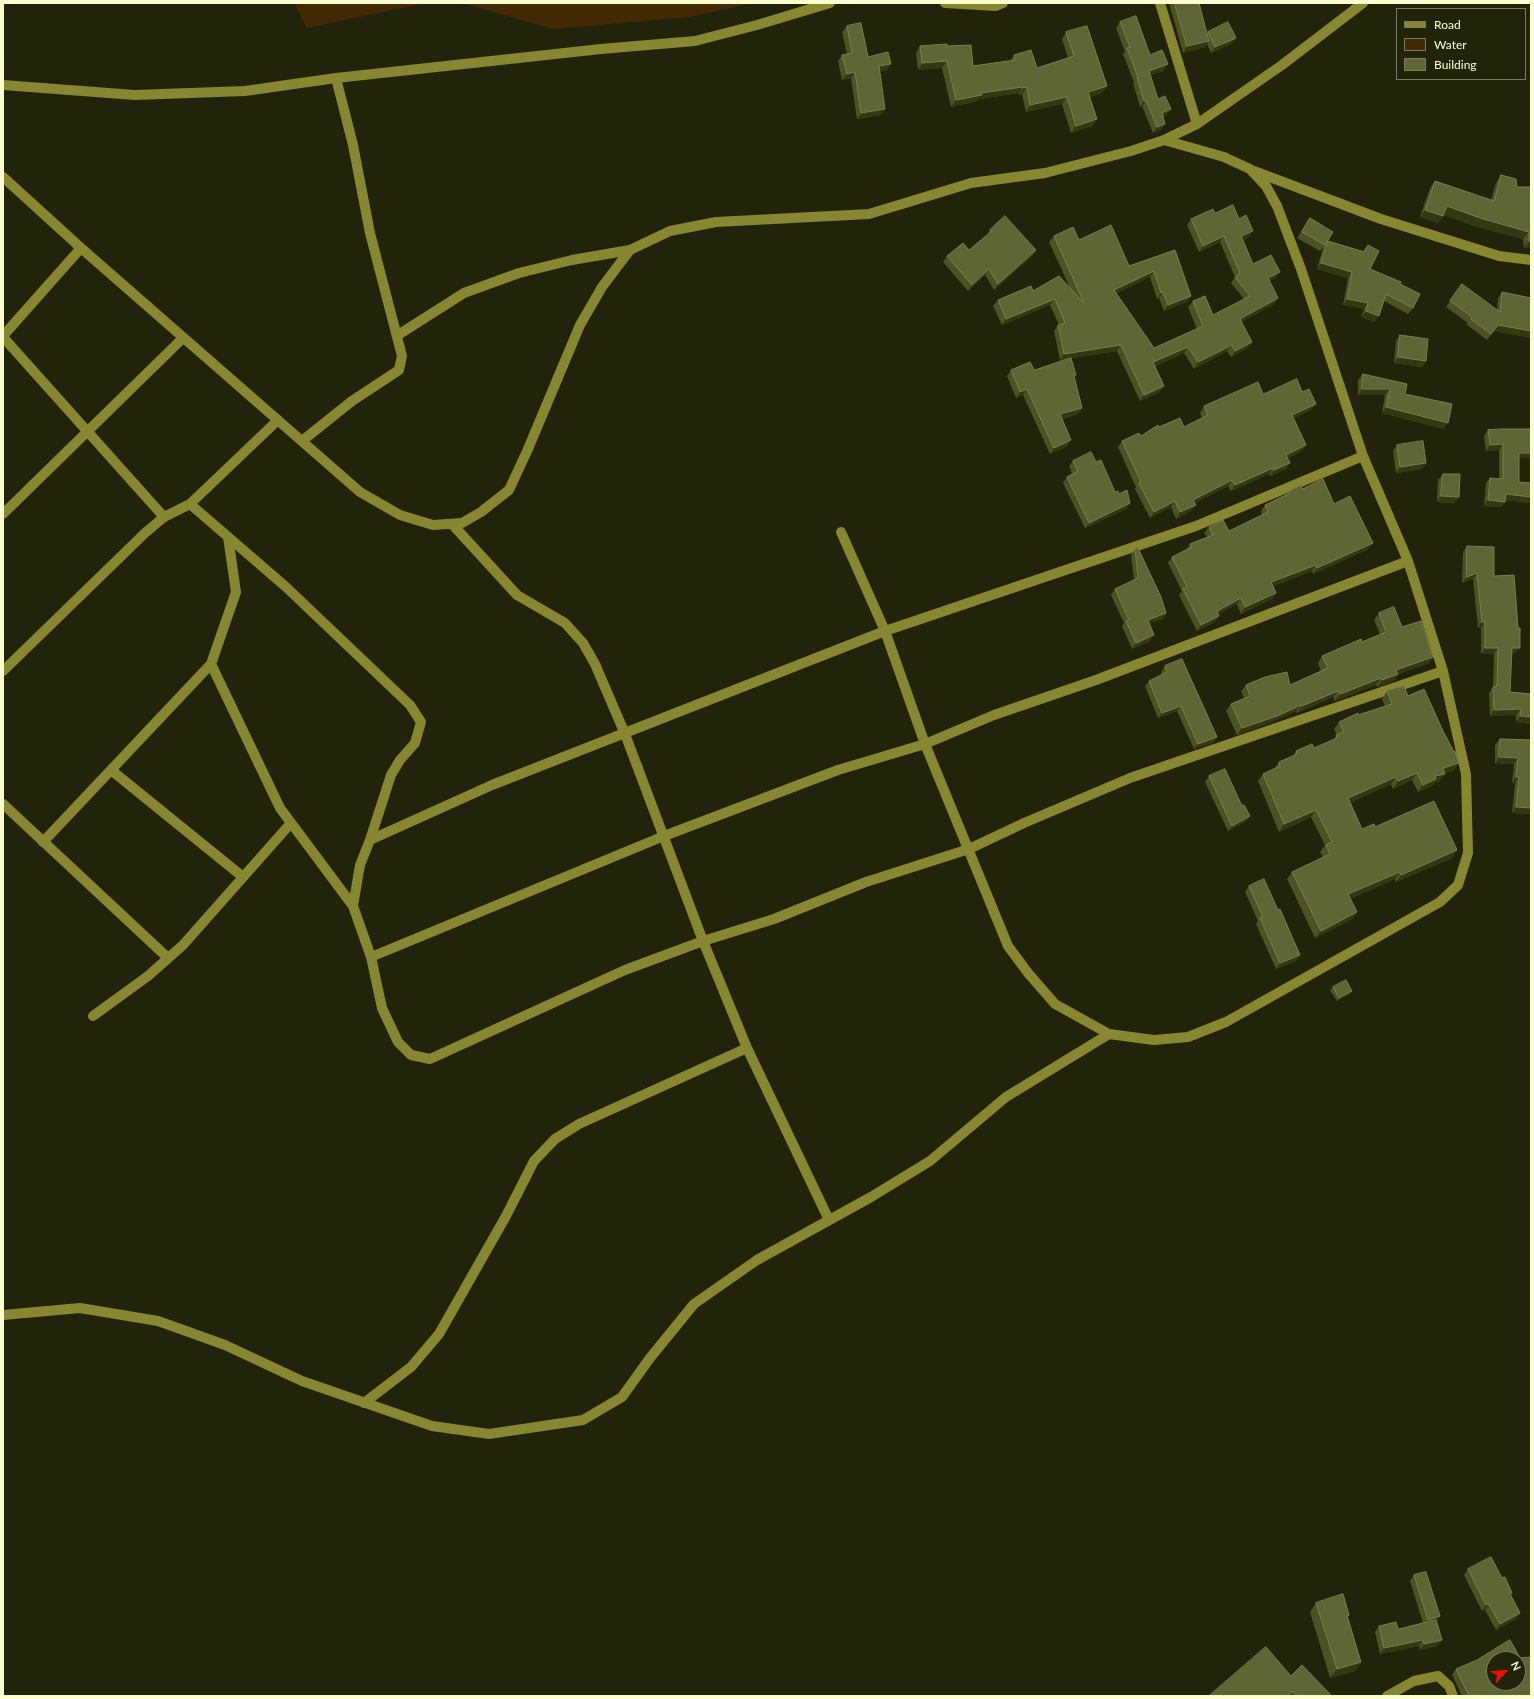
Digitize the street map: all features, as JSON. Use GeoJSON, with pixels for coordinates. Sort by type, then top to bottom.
{"type":"FeatureCollection","features":[{"type":"Feature","properties":{"kind":"street"},"geometry":{"type":"LineString","coordinates":[[3,85],[135,95],[245,91],[336,78],[601,49],[695,41],[757,25],[830,3]]}},
{"type":"Feature","properties":{"kind":"street"},"geometry":{"type":"LineString","coordinates":[[946,3],[996,6],[1003,3]]}},
{"type":"Feature","properties":{"kind":"street"},"geometry":{"type":"LineString","coordinates":[[1160,3],[1197,124]]}},
{"type":"Feature","properties":{"kind":"street"},"geometry":{"type":"LineString","coordinates":[[398,335],[464,293],[520,272],[572,260],[630,250],[670,231],[716,222],[869,214],[971,183],[1046,173],[1131,151],[1164,140],[1197,124],[1282,64],[1363,3]]}},
{"type":"Feature","properties":{"kind":"street"},"geometry":{"type":"LineString","coordinates":[[302,441],[352,401],[399,370],[402,356],[398,335],[370,233],[353,145],[336,78]]}},
{"type":"Feature","properties":{"kind":"street"},"geometry":{"type":"LineString","coordinates":[[1164,140],[1224,157],[1250,169],[1381,219],[1499,256],[1531,260]]}},
{"type":"Feature","properties":{"kind":"street"},"geometry":{"type":"LineString","coordinates":[[841,532],[885,632],[925,744],[1008,946],[1028,973],[1055,1004],[1109,1034],[1154,1040],[1188,1036],[1226,1022],[1440,902],[1458,885],[1468,853],[1466,774],[1443,671],[1408,561],[1362,456],[1301,270],[1277,206],[1266,186],[1250,169]]}},
{"type":"Feature","properties":{"kind":"street"},"geometry":{"type":"LineString","coordinates":[[3,177],[183,338],[360,492],[400,515],[433,525],[462,523],[481,512],[509,490],[528,449],[580,325],[602,287],[630,250]]}},
{"type":"Feature","properties":{"kind":"street"},"geometry":{"type":"LineString","coordinates":[[81,248],[3,337],[164,517]]}},
{"type":"Feature","properties":{"kind":"street"},"geometry":{"type":"LineString","coordinates":[[3,514],[183,338]]}},
{"type":"Feature","properties":{"kind":"street"},"geometry":{"type":"LineString","coordinates":[[3,671],[145,533],[164,517],[190,504],[278,420]]}},
{"type":"Feature","properties":{"kind":"street"},"geometry":{"type":"LineString","coordinates":[[370,840],[492,785],[885,632],[1196,526],[1362,456]]}},
{"type":"Feature","properties":{"kind":"street"},"geometry":{"type":"LineString","coordinates":[[190,504],[286,587],[410,705],[420,722],[415,742],[391,774],[370,840],[360,865],[353,906]]}},
{"type":"Feature","properties":{"kind":"street"},"geometry":{"type":"LineString","coordinates":[[452,524],[517,595],[565,624],[583,643],[595,664],[626,734],[703,941],[747,1048],[829,1220]]}},
{"type":"Feature","properties":{"kind":"street"},"geometry":{"type":"LineString","coordinates":[[43,842],[212,664],[236,592],[228,537]]}},
{"type":"Feature","properties":{"kind":"street"},"geometry":{"type":"LineString","coordinates":[[371,957],[664,836],[838,770],[925,744],[994,715],[1096,680],[1408,561]]}},
{"type":"Feature","properties":{"kind":"street"},"geometry":{"type":"LineString","coordinates":[[212,664],[280,808],[353,906],[371,957],[382,1008],[398,1042],[411,1054],[430,1059],[625,970],[703,941],[774,919],[866,882],[969,849],[1024,823],[1130,778],[1443,671]]}},
{"type":"Feature","properties":{"kind":"street"},"geometry":{"type":"LineString","coordinates":[[111,770],[243,877]]}},
{"type":"Feature","properties":{"kind":"street"},"geometry":{"type":"LineString","coordinates":[[3,804],[168,958]]}},
{"type":"Feature","properties":{"kind":"street"},"geometry":{"type":"LineString","coordinates":[[93,1016],[148,976],[183,945],[291,823]]}},
{"type":"Feature","properties":{"kind":"street"},"geometry":{"type":"LineString","coordinates":[[3,1315],[80,1308],[158,1321],[225,1345],[302,1381],[364,1404],[432,1426],[489,1434],[583,1420],[622,1397],[650,1358],[694,1304],[758,1260],[871,1197],[930,1161],[1006,1098],[1109,1034]]}},
{"type":"Feature","properties":{"kind":"street"},"geometry":{"type":"LineString","coordinates":[[364,1404],[411,1367],[439,1334],[506,1216],[534,1161],[555,1139],[579,1124],[747,1048]]}},
{"type":"Feature","properties":{"kind":"street"},"geometry":{"type":"LineString","coordinates":[[1387,1696],[1414,1681],[1438,1676],[1449,1686],[1454,1696]]}},
{"type":"Feature","properties":{"kind":"water"},"geometry":{"type":"Polygon","coordinates":[[[303,3],[426,3],[307,28],[295,5],[303,3]]]}},
{"type":"Feature","properties":{"kind":"water"},"geometry":{"type":"Polygon","coordinates":[[[462,3],[754,3],[689,17],[553,29],[462,3]]]}},
{"type":"Feature","properties":{"kind":"building"},"geometry":{"type":"Polygon","coordinates":[[[1175,3],[1199,3],[1209,41],[1187,46],[1175,3]]]}},
{"type":"Feature","properties":{"kind":"building"},"geometry":{"type":"Polygon","coordinates":[[[1136,16],[1150,55],[1162,50],[1168,64],[1149,71],[1158,99],[1165,96],[1171,109],[1162,113],[1165,124],[1157,127],[1146,100],[1144,101],[1138,77],[1127,48],[1130,47],[1120,22],[1136,16]]]}},
{"type":"Feature","properties":{"kind":"building"},"geometry":{"type":"Polygon","coordinates":[[[1228,22],[1236,38],[1215,47],[1208,32],[1228,22]]]}},
{"type":"Feature","properties":{"kind":"building"},"geometry":{"type":"Polygon","coordinates":[[[861,23],[868,57],[888,52],[891,64],[879,66],[885,109],[861,113],[855,72],[847,74],[842,55],[852,53],[847,26],[861,23]]]}},
{"type":"Feature","properties":{"kind":"building"},"geometry":{"type":"Polygon","coordinates":[[[1087,26],[1107,86],[1088,92],[1097,119],[1076,126],[1067,97],[1030,105],[1027,87],[1023,87],[981,93],[982,95],[956,100],[947,61],[922,63],[920,46],[947,44],[947,46],[971,45],[973,66],[1015,60],[1014,55],[1031,50],[1037,68],[1074,56],[1066,32],[1087,26]]]}},
{"type":"Feature","properties":{"kind":"building"},"geometry":{"type":"Polygon","coordinates":[[[1501,175],[1516,179],[1517,187],[1531,187],[1531,241],[1529,241],[1529,232],[1480,218],[1447,206],[1443,216],[1425,210],[1435,181],[1494,201],[1501,175]]]}},
{"type":"Feature","properties":{"kind":"building"},"geometry":{"type":"Polygon","coordinates":[[[1233,205],[1239,219],[1246,215],[1253,231],[1241,236],[1253,264],[1271,255],[1280,272],[1268,278],[1278,298],[1240,319],[1252,342],[1235,351],[1232,345],[1198,362],[1188,347],[1153,362],[1164,386],[1144,395],[1121,345],[1064,354],[1058,325],[1065,323],[1055,299],[1006,319],[998,300],[1031,286],[1033,291],[1059,276],[1084,303],[1054,236],[1073,227],[1079,240],[1111,225],[1129,266],[1175,250],[1191,296],[1168,305],[1163,292],[1161,293],[1154,271],[1114,290],[1154,348],[1203,326],[1193,301],[1205,296],[1213,315],[1250,296],[1235,277],[1240,273],[1224,236],[1203,246],[1191,219],[1213,209],[1215,213],[1233,205]]]}},
{"type":"Feature","properties":{"kind":"building"},"geometry":{"type":"Polygon","coordinates":[[[1005,216],[1036,250],[998,284],[989,269],[972,285],[947,256],[963,243],[969,250],[992,231],[990,230],[1005,216]]]}},
{"type":"Feature","properties":{"kind":"building"},"geometry":{"type":"Polygon","coordinates":[[[1310,218],[1333,232],[1325,245],[1302,232],[1310,218]]]}},
{"type":"Feature","properties":{"kind":"building"},"geometry":{"type":"Polygon","coordinates":[[[1328,241],[1364,252],[1368,245],[1379,251],[1370,269],[1401,282],[1400,284],[1420,294],[1413,308],[1386,294],[1379,316],[1366,311],[1368,303],[1347,299],[1352,272],[1321,263],[1328,241]]]}},
{"type":"Feature","properties":{"kind":"building"},"geometry":{"type":"Polygon","coordinates":[[[1462,284],[1500,312],[1502,292],[1531,298],[1531,331],[1498,325],[1491,334],[1471,319],[1472,317],[1450,301],[1462,284]]]}},
{"type":"Feature","properties":{"kind":"building"},"geometry":{"type":"Polygon","coordinates":[[[1400,335],[1428,339],[1426,361],[1398,357],[1400,335]]]}},
{"type":"Feature","properties":{"kind":"building"},"geometry":{"type":"Polygon","coordinates":[[[1071,358],[1076,375],[1074,376],[1082,408],[1060,414],[1071,440],[1054,448],[1027,389],[1020,392],[1011,370],[1030,362],[1034,370],[1071,358]]]}},
{"type":"Feature","properties":{"kind":"building"},"geometry":{"type":"Polygon","coordinates":[[[1363,374],[1407,384],[1405,394],[1452,404],[1448,423],[1386,407],[1390,389],[1362,389],[1363,374]]]}},
{"type":"Feature","properties":{"kind":"building"},"geometry":{"type":"Polygon","coordinates":[[[1297,379],[1302,392],[1309,389],[1316,404],[1292,415],[1306,445],[1286,455],[1290,463],[1274,470],[1273,468],[1235,485],[1232,480],[1193,500],[1196,505],[1180,512],[1175,501],[1154,512],[1139,483],[1141,482],[1122,441],[1139,433],[1141,436],[1158,425],[1159,427],[1180,418],[1184,427],[1208,415],[1204,406],[1258,382],[1263,394],[1297,379]]]}},
{"type":"Feature","properties":{"kind":"building"},"geometry":{"type":"Polygon","coordinates":[[[1531,429],[1531,453],[1519,453],[1519,482],[1531,483],[1531,497],[1506,494],[1505,502],[1488,500],[1490,478],[1503,479],[1503,444],[1490,445],[1488,430],[1531,429]]]}},
{"type":"Feature","properties":{"kind":"building"},"geometry":{"type":"Polygon","coordinates":[[[1423,441],[1426,463],[1400,467],[1397,445],[1423,441]]]}},
{"type":"Feature","properties":{"kind":"building"},"geometry":{"type":"Polygon","coordinates":[[[1091,452],[1096,462],[1101,460],[1115,492],[1118,491],[1119,494],[1127,490],[1130,503],[1089,523],[1067,477],[1078,471],[1073,461],[1091,452]]]}},
{"type":"Feature","properties":{"kind":"building"},"geometry":{"type":"Polygon","coordinates":[[[1443,474],[1460,474],[1459,497],[1441,496],[1443,474]]]}},
{"type":"Feature","properties":{"kind":"building"},"geometry":{"type":"Polygon","coordinates":[[[1323,479],[1334,504],[1350,496],[1373,543],[1317,568],[1316,565],[1271,582],[1276,593],[1245,607],[1241,598],[1217,611],[1219,616],[1201,625],[1183,589],[1187,587],[1172,557],[1192,547],[1190,544],[1213,535],[1209,527],[1223,520],[1229,531],[1268,512],[1265,505],[1290,493],[1289,491],[1301,485],[1302,489],[1323,479]]]}},
{"type":"Feature","properties":{"kind":"building"},"geometry":{"type":"Polygon","coordinates":[[[1467,546],[1494,547],[1494,576],[1514,575],[1518,628],[1520,628],[1520,648],[1512,648],[1510,692],[1531,694],[1531,717],[1520,716],[1521,709],[1494,710],[1493,687],[1497,686],[1498,648],[1485,648],[1485,622],[1482,622],[1477,573],[1467,577],[1467,546]]]}},
{"type":"Feature","properties":{"kind":"building"},"geometry":{"type":"Polygon","coordinates":[[[1138,548],[1161,597],[1166,613],[1148,620],[1154,635],[1136,643],[1126,621],[1129,620],[1115,589],[1138,578],[1135,549],[1138,548]]]}},
{"type":"Feature","properties":{"kind":"building"},"geometry":{"type":"Polygon","coordinates":[[[1394,607],[1402,627],[1421,621],[1433,657],[1396,670],[1398,674],[1382,680],[1381,678],[1340,694],[1338,691],[1277,716],[1242,728],[1231,704],[1250,696],[1246,685],[1265,677],[1287,672],[1290,685],[1328,668],[1322,656],[1361,639],[1362,642],[1386,632],[1379,613],[1394,607]]]}},
{"type":"Feature","properties":{"kind":"building"},"geometry":{"type":"Polygon","coordinates":[[[1182,659],[1217,737],[1198,744],[1181,706],[1162,713],[1149,681],[1167,672],[1165,666],[1182,659]]]}},
{"type":"Feature","properties":{"kind":"building"},"geometry":{"type":"Polygon","coordinates":[[[1404,686],[1408,696],[1424,689],[1443,731],[1454,752],[1455,751],[1459,763],[1443,768],[1445,774],[1435,776],[1436,779],[1423,785],[1417,773],[1398,781],[1396,777],[1348,798],[1362,829],[1374,824],[1375,827],[1434,801],[1457,850],[1401,875],[1400,872],[1348,894],[1357,912],[1321,931],[1292,872],[1330,854],[1326,845],[1332,842],[1316,810],[1284,824],[1263,774],[1280,766],[1279,762],[1297,754],[1296,751],[1312,744],[1314,748],[1337,738],[1336,735],[1344,732],[1339,722],[1358,713],[1358,715],[1392,704],[1387,691],[1404,686]]]}},
{"type":"Feature","properties":{"kind":"building"},"geometry":{"type":"Polygon","coordinates":[[[1500,739],[1531,740],[1531,808],[1516,807],[1519,777],[1516,777],[1518,758],[1499,757],[1500,739]]]}},
{"type":"Feature","properties":{"kind":"building"},"geometry":{"type":"Polygon","coordinates":[[[1225,769],[1242,806],[1244,805],[1250,816],[1232,826],[1209,776],[1225,769]]]}},
{"type":"Feature","properties":{"kind":"building"},"geometry":{"type":"Polygon","coordinates":[[[1264,879],[1278,910],[1280,909],[1300,955],[1280,963],[1260,918],[1263,917],[1249,886],[1264,879]]]}},
{"type":"Feature","properties":{"kind":"building"},"geometry":{"type":"Polygon","coordinates":[[[1346,980],[1352,991],[1339,998],[1333,987],[1346,980]]]}},
{"type":"Feature","properties":{"kind":"building"},"geometry":{"type":"Polygon","coordinates":[[[1491,1557],[1502,1578],[1505,1577],[1512,1593],[1510,1594],[1520,1613],[1500,1624],[1489,1604],[1486,1605],[1468,1569],[1491,1557]]]}},
{"type":"Feature","properties":{"kind":"building"},"geometry":{"type":"Polygon","coordinates":[[[1426,1572],[1440,1616],[1428,1620],[1414,1575],[1426,1572]]]}},
{"type":"Feature","properties":{"kind":"building"},"geometry":{"type":"Polygon","coordinates":[[[1343,1594],[1349,1615],[1347,1616],[1361,1662],[1337,1669],[1316,1603],[1343,1594]]]}},
{"type":"Feature","properties":{"kind":"building"},"geometry":{"type":"Polygon","coordinates":[[[1436,1620],[1442,1640],[1424,1644],[1423,1640],[1384,1648],[1379,1626],[1396,1622],[1398,1629],[1436,1620]]]}},
{"type":"Feature","properties":{"kind":"building"},"geometry":{"type":"Polygon","coordinates":[[[1510,1640],[1516,1651],[1492,1651],[1510,1640]]]}},
{"type":"Feature","properties":{"kind":"building"},"geometry":{"type":"Polygon","coordinates":[[[1266,1647],[1291,1676],[1302,1665],[1331,1695],[1298,1696],[1292,1691],[1287,1696],[1209,1696],[1266,1647]]]}},
{"type":"Feature","properties":{"kind":"building"},"geometry":{"type":"Polygon","coordinates":[[[1486,1655],[1486,1691],[1526,1691],[1526,1657],[1531,1657],[1531,1696],[1469,1696],[1456,1669],[1486,1655]]]}}]}
